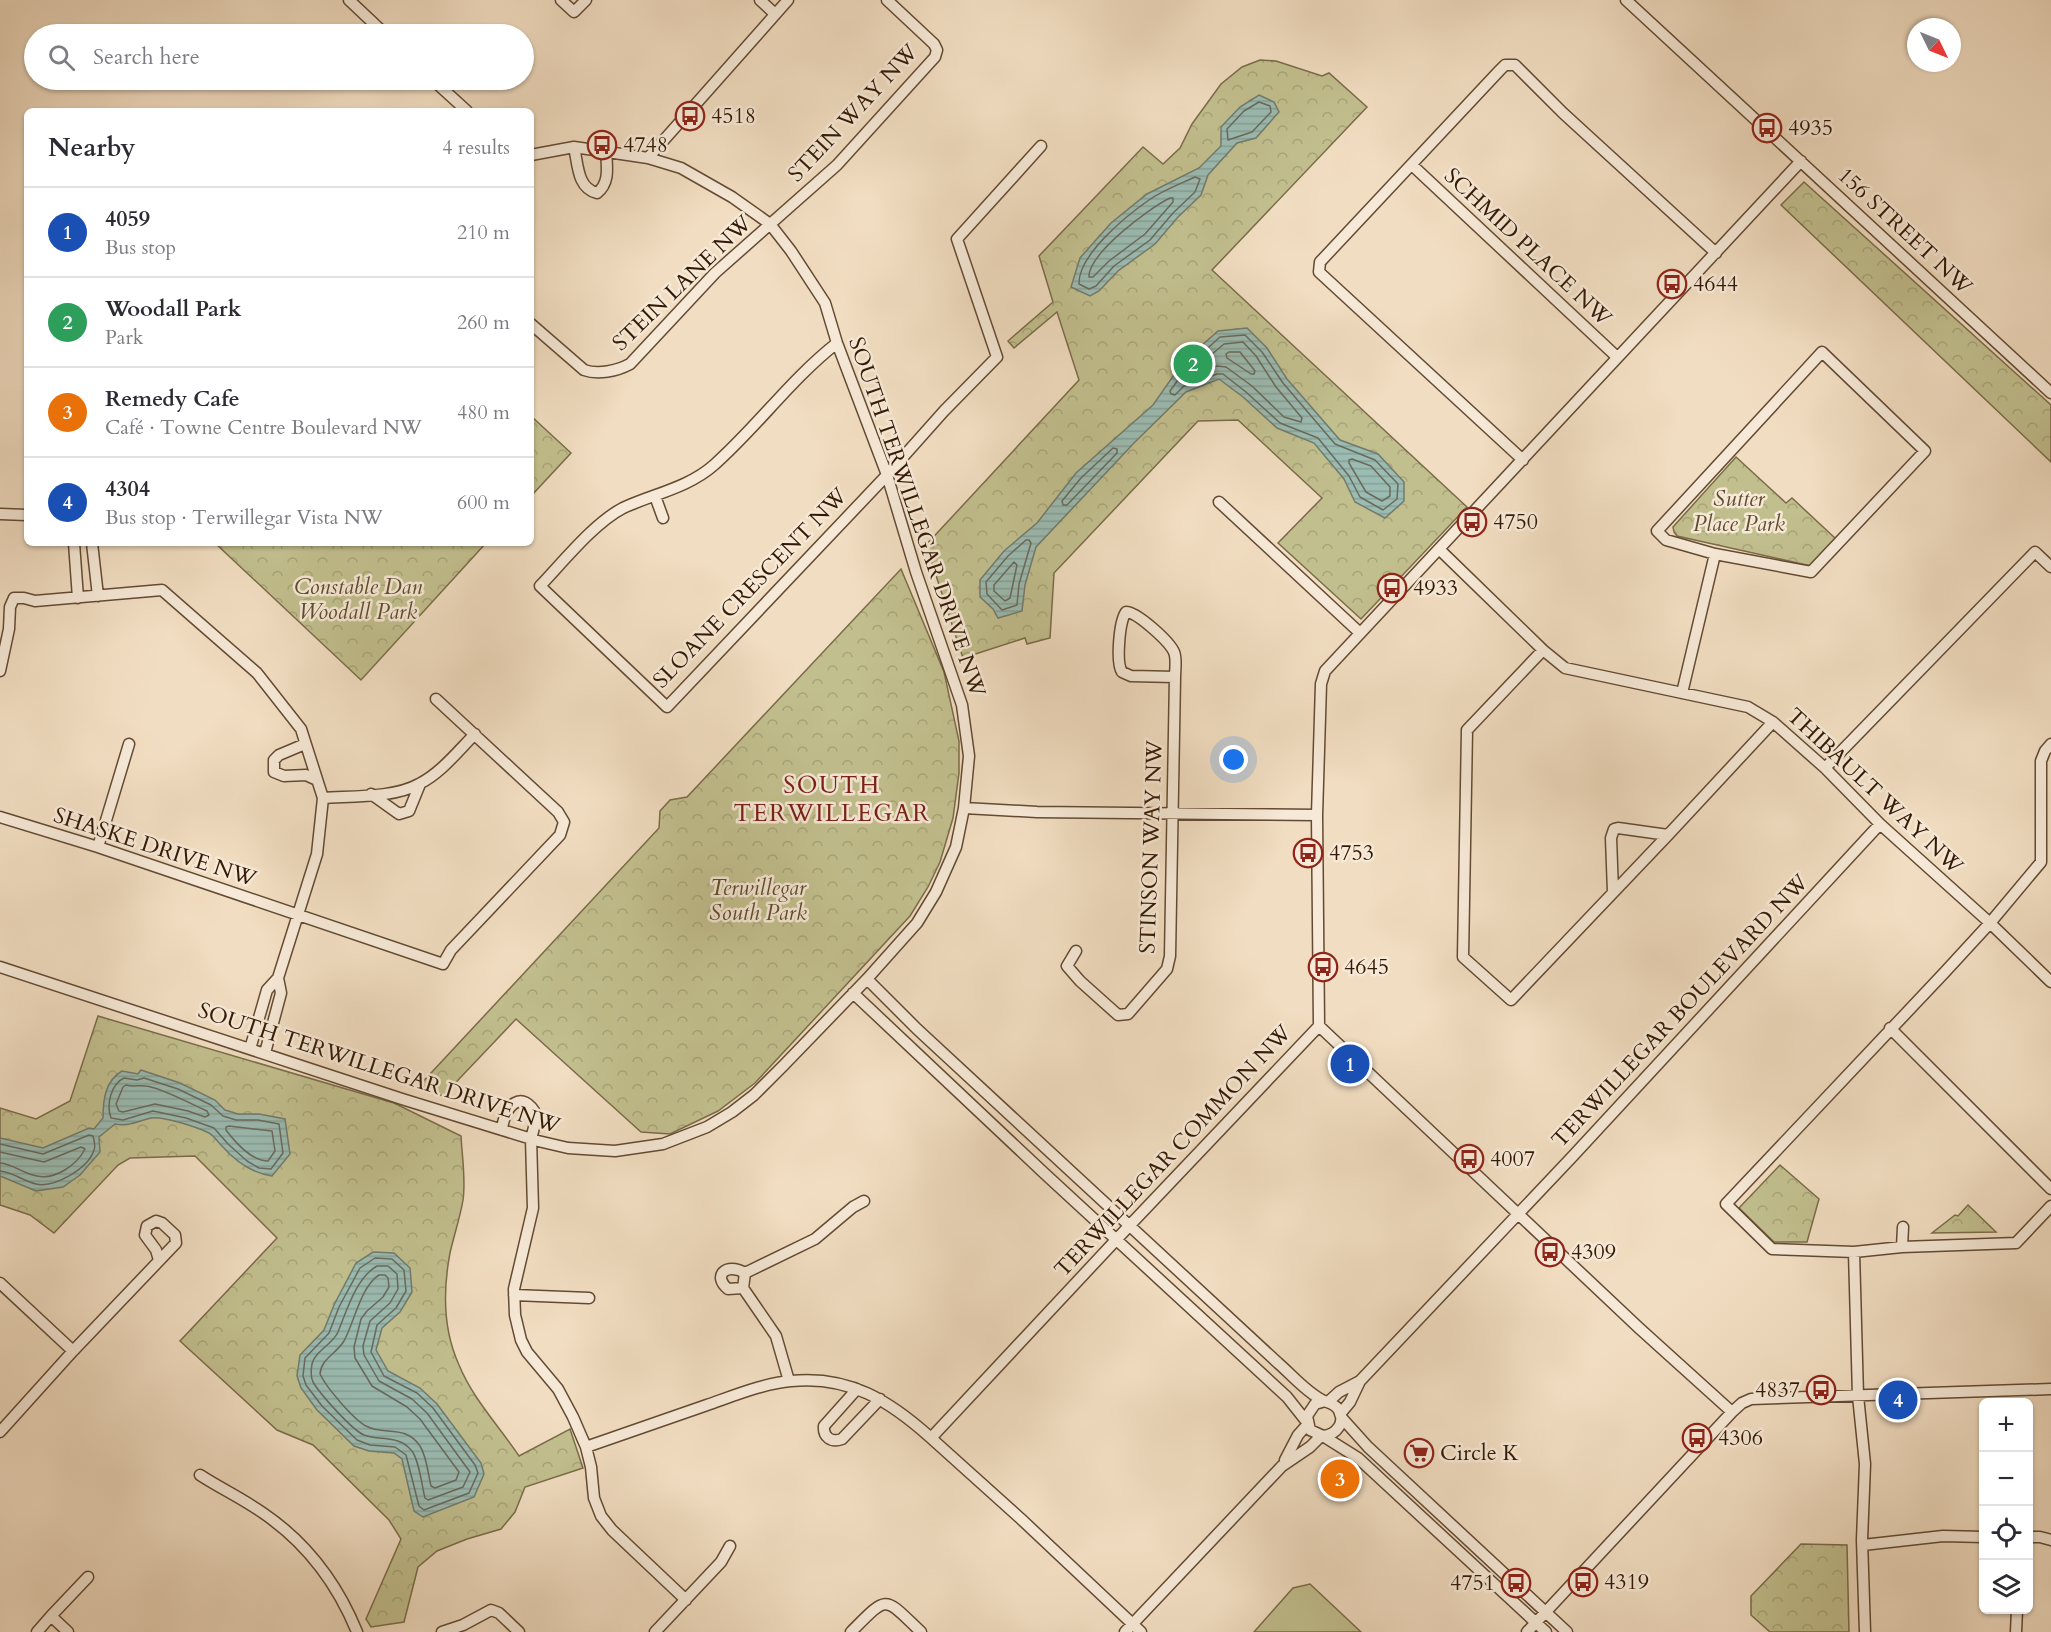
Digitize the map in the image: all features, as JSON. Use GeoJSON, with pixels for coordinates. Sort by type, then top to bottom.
{"type":"FeatureCollection","features":[{"type":"Feature","properties":{"kind":"street"},"geometry":{"type":"LineString","coordinates":[[349,0],[375,24]]}},
{"type":"Feature","properties":{"kind":"street"},"geometry":{"type":"LineString","coordinates":[[561,0],[574,12],[586,0]]}},
{"type":"Feature","properties":{"kind":"street"},"geometry":{"type":"LineString","coordinates":[[760,0],[774,13]]}},
{"type":"Feature","properties":{"kind":"street"},"geometry":{"type":"LineString","coordinates":[[648,158],[774,13],[788,0]]}},
{"type":"Feature","properties":{"kind":"street","name":"STEIN WAY NW"},"geometry":{"type":"LineString","coordinates":[[770,224],[837,165],[935,57],[934,44],[887,0]]}},
{"type":"Feature","properties":{"kind":"street","name":"156 STREET NW"},"geometry":{"type":"LineString","coordinates":[[1626,0],[2051,393]]}},
{"type":"Feature","properties":{"kind":"street"},"geometry":{"type":"LineString","coordinates":[[1523,460],[1319,272],[1320,262],[1505,65],[1515,65],[1563,113],[1716,253]]}},
{"type":"Feature","properties":{"kind":"street"},"geometry":{"type":"LineString","coordinates":[[444,90],[464,108]]}},
{"type":"Feature","properties":{"kind":"street"},"geometry":{"type":"LineString","coordinates":[[887,475],[944,411],[997,357],[957,239],[1041,146]]}},
{"type":"Feature","properties":{"kind":"street"},"geometry":{"type":"LineString","coordinates":[[574,147],[581,181],[590,192],[597,193],[602,189],[608,175],[606,152]]}},
{"type":"Feature","properties":{"kind":"street","name":"SOUTH TERWILLEGAR DRIVE NW"},"geometry":{"type":"LineString","coordinates":[[3,968],[531,1139],[568,1148],[615,1151],[663,1144],[707,1127],[732,1112],[754,1095],[867,979],[917,923],[936,892],[956,847],[964,808],[969,756],[962,705],[916,572],[887,475],[837,343],[825,303],[791,251],[770,224],[732,197],[681,168],[648,158],[574,147],[534,154]]}},
{"type":"Feature","properties":{"kind":"street"},"geometry":{"type":"LineString","coordinates":[[1319,1026],[1317,816],[1322,678],[1327,667],[1801,161]]}},
{"type":"Feature","properties":{"kind":"street","name":"SCHMID PLACE NW"},"geometry":{"type":"LineString","coordinates":[[1412,165],[1617,357]]}},
{"type":"Feature","properties":{"kind":"street","name":"STEIN LANE NW"},"geometry":{"type":"LineString","coordinates":[[534,327],[584,370],[593,373],[622,368],[630,364],[715,273],[770,224]]}},
{"type":"Feature","properties":{"kind":"street","name":"SLOANE CRESCENT NW"},"geometry":{"type":"LineString","coordinates":[[837,343],[817,359],[713,466],[678,488],[622,509],[603,521],[540,586],[667,707],[887,475]]}},
{"type":"Feature","properties":{"kind":"street"},"geometry":{"type":"LineString","coordinates":[[1822,352],[1925,452],[1811,572],[1715,554],[1666,540],[1657,531],[1822,352]]}},
{"type":"Feature","properties":{"kind":"street"},"geometry":{"type":"LineString","coordinates":[[655,496],[663,518]]}},
{"type":"Feature","properties":{"kind":"street"},"geometry":{"type":"LineString","coordinates":[[1219,502],[1360,633]]}},
{"type":"Feature","properties":{"kind":"street"},"geometry":{"type":"LineString","coordinates":[[0,514],[24,515]]}},
{"type":"Feature","properties":{"kind":"street"},"geometry":{"type":"LineString","coordinates":[[74,546],[78,598]]}},
{"type":"Feature","properties":{"kind":"street"},"geometry":{"type":"LineString","coordinates":[[92,546],[98,596]]}},
{"type":"Feature","properties":{"kind":"street","name":"THIBAULT WAY NW"},"geometry":{"type":"LineString","coordinates":[[1439,549],[1543,650],[1565,668],[1748,707],[1773,722],[1825,768],[1880,824],[1990,923],[2051,982]]}},
{"type":"Feature","properties":{"kind":"street"},"geometry":{"type":"LineString","coordinates":[[1825,768],[2035,552],[2051,567]]}},
{"type":"Feature","properties":{"kind":"street"},"geometry":{"type":"LineString","coordinates":[[1682,693],[1715,554]]}},
{"type":"Feature","properties":{"kind":"street"},"geometry":{"type":"LineString","coordinates":[[0,671],[9,629],[10,607],[14,598],[35,601],[162,590],[257,673],[301,729],[323,798],[316,854],[278,978],[267,990],[250,1049]]}},
{"type":"Feature","properties":{"kind":"street","name":"STINSON WAY NW"},"geometry":{"type":"LineString","coordinates":[[1076,951],[1067,966],[1080,981],[1118,1015],[1128,1014],[1167,969],[1170,956],[1173,814],[1175,676],[1175,657],[1169,645],[1136,615],[1126,612],[1122,623],[1118,664],[1122,672],[1131,676],[1175,676]]}},
{"type":"Feature","properties":{"kind":"street"},"geometry":{"type":"LineString","coordinates":[[1543,650],[1467,730],[1463,957],[1511,1000],[1773,722]]}},
{"type":"Feature","properties":{"kind":"street"},"geometry":{"type":"LineString","coordinates":[[323,798],[400,792],[420,784],[444,765],[475,734],[436,699]]}},
{"type":"Feature","properties":{"kind":"street","name":"SHASKE DRIVE NW"},"geometry":{"type":"LineString","coordinates":[[0,817],[98,847],[443,964],[451,950],[560,835],[564,828],[564,822],[558,812],[475,734]]}},
{"type":"Feature","properties":{"kind":"street"},"geometry":{"type":"LineString","coordinates":[[98,847],[129,744]]}},
{"type":"Feature","properties":{"kind":"street"},"geometry":{"type":"LineString","coordinates":[[305,744],[279,755],[274,760],[274,771],[284,776],[306,775],[317,780]]}},
{"type":"Feature","properties":{"kind":"street"},"geometry":{"type":"LineString","coordinates":[[2051,744],[2041,761],[2041,862],[1990,923],[1726,1203],[1772,1249],[1854,1252],[1902,1247],[2016,1243],[2051,1206]]}},
{"type":"Feature","properties":{"kind":"street"},"geometry":{"type":"LineString","coordinates":[[371,794],[399,814],[409,811],[420,784]]}},
{"type":"Feature","properties":{"kind":"street"},"geometry":{"type":"LineString","coordinates":[[964,808],[1037,812],[1317,816]]}},
{"type":"Feature","properties":{"kind":"street","name":"TERWILLEGAR BOULEVARD NW"},"geometry":{"type":"LineString","coordinates":[[1341,1416],[1360,1381],[1880,824]]}},
{"type":"Feature","properties":{"kind":"street"},"geometry":{"type":"LineString","coordinates":[[1613,892],[1611,838],[1614,829],[1668,835]]}},
{"type":"Feature","properties":{"kind":"street"},"geometry":{"type":"LineString","coordinates":[[265,1053],[281,993],[278,978]]}},
{"type":"Feature","properties":{"kind":"street"},"geometry":{"type":"LineString","coordinates":[[867,979],[1278,1363],[1309,1391],[1338,1408],[1341,1416],[1368,1447],[1567,1632]]}},
{"type":"Feature","properties":{"kind":"street"},"geometry":{"type":"LineString","coordinates":[[853,993],[1287,1397],[1314,1433],[1358,1458],[1546,1632]]}},
{"type":"Feature","properties":{"kind":"street","name":"TERWILLEGAR COMMON NW"},"geometry":{"type":"LineString","coordinates":[[931,1438],[1319,1026],[1639,1328],[1732,1412]]}},
{"type":"Feature","properties":{"kind":"street"},"geometry":{"type":"LineString","coordinates":[[1890,1028],[2051,1189]]}},
{"type":"Feature","properties":{"kind":"street"},"geometry":{"type":"LineString","coordinates":[[502,1130],[503,1116],[516,1102],[522,1102],[533,1109],[537,1116],[531,1139],[533,1208],[514,1295],[514,1315],[521,1340],[527,1352],[558,1389],[586,1447],[591,1467],[594,1498],[601,1516],[612,1530],[686,1600]]}},
{"type":"Feature","properties":{"kind":"street"},"geometry":{"type":"LineString","coordinates":[[745,1273],[814,1239],[864,1200]]}},
{"type":"Feature","properties":{"kind":"street"},"geometry":{"type":"LineString","coordinates":[[1902,1247],[1903,1227]]}},
{"type":"Feature","properties":{"kind":"street"},"geometry":{"type":"LineString","coordinates":[[1854,1252],[1858,1396],[1865,1464],[1863,1545],[1865,1632]]}},
{"type":"Feature","properties":{"kind":"street"},"geometry":{"type":"LineString","coordinates":[[0,1432],[159,1260]]}},
{"type":"Feature","properties":{"kind":"street"},"geometry":{"type":"LineString","coordinates":[[742,1288],[728,1289],[724,1286],[722,1276],[727,1269],[732,1267],[745,1273]]}},
{"type":"Feature","properties":{"kind":"street"},"geometry":{"type":"LineString","coordinates":[[745,1273],[742,1288],[776,1336],[789,1381]]}},
{"type":"Feature","properties":{"kind":"street"},"geometry":{"type":"LineString","coordinates":[[0,1283],[73,1351]]}},
{"type":"Feature","properties":{"kind":"street"},"geometry":{"type":"LineString","coordinates":[[514,1295],[589,1298]]}},
{"type":"Feature","properties":{"kind":"street"},"geometry":{"type":"LineString","coordinates":[[586,1447],[737,1395],[789,1381],[826,1381],[857,1389],[880,1399],[905,1415],[1021,1519],[1133,1629],[1282,1466],[1322,1436],[1336,1431],[1341,1416]]}},
{"type":"Feature","properties":{"kind":"street","name":"TERWILLEGAR BOULEVARD NW"},"geometry":{"type":"LineString","coordinates":[[1326,1402],[1360,1381]]}},
{"type":"Feature","properties":{"kind":"street"},"geometry":{"type":"LineString","coordinates":[[857,1389],[824,1426],[825,1433],[830,1440],[842,1439],[880,1399]]}},
{"type":"Feature","properties":{"kind":"street"},"geometry":{"type":"LineString","coordinates":[[1527,1632],[1742,1403],[1751,1399],[2051,1389]]}},
{"type":"Feature","properties":{"kind":"street"},"geometry":{"type":"LineString","coordinates":[[1282,1466],[1307,1423],[1306,1416],[1311,1407],[1326,1402]]}},
{"type":"Feature","properties":{"kind":"street"},"geometry":{"type":"LineString","coordinates":[[200,1475],[261,1511],[284,1528],[306,1550],[335,1587],[357,1632]]}},
{"type":"Feature","properties":{"kind":"street"},"geometry":{"type":"LineString","coordinates":[[1863,1545],[1943,1536],[1979,1537]]}},
{"type":"Feature","properties":{"kind":"street"},"geometry":{"type":"LineString","coordinates":[[2033,1537],[2051,1540]]}},
{"type":"Feature","properties":{"kind":"street"},"geometry":{"type":"LineString","coordinates":[[656,1632],[721,1562],[730,1546]]}},
{"type":"Feature","properties":{"kind":"street"},"geometry":{"type":"LineString","coordinates":[[37,1632],[88,1577]]}},
{"type":"Feature","properties":{"kind":"street"},"geometry":{"type":"LineString","coordinates":[[851,1632],[876,1607],[884,1603],[893,1606],[921,1632]]}},
{"type":"Feature","properties":{"kind":"street"},"geometry":{"type":"LineString","coordinates":[[442,1632],[456,1630],[491,1610],[499,1613],[519,1632]]}},
{"type":"Feature","properties":{"kind":"street"},"geometry":{"type":"LineString","coordinates":[[2016,1632],[2017,1614]]}},
{"type":"Feature","properties":{"kind":"street"},"geometry":{"type":"LineString","coordinates":[[51,1616],[68,1632]]}},
{"type":"Feature","properties":{"kind":"green space"},"geometry":{"type":"Polygon","coordinates":[[[1260,60],[1276,61],[1322,76],[1329,73],[1367,107],[1212,270],[1467,507],[1361,619],[1278,543],[1322,498],[1238,420],[1198,421],[1054,573],[1050,638],[1027,644],[1025,638],[963,658],[926,545],[1079,380],[1057,312],[1014,348],[1008,341],[1053,302],[1039,256],[1143,147],[1163,164],[1180,148],[1192,124],[1221,84],[1242,67],[1260,60]]]}},
{"type":"Feature","properties":{"kind":"green space"},"geometry":{"type":"Polygon","coordinates":[[[1804,182],[2051,405],[2051,462],[1781,205],[1804,182]]]}},
{"type":"Feature","properties":{"kind":"green space"},"geometry":{"type":"Polygon","coordinates":[[[534,419],[571,453],[534,493],[534,419]]]}},
{"type":"Feature","properties":{"kind":"green space","name":"Sutter Place Park"},"geometry":{"type":"Polygon","coordinates":[[[1736,457],[1786,503],[1792,498],[1836,539],[1811,566],[1677,536],[1674,532],[1673,527],[1736,457]]]}},
{"type":"Feature","properties":{"kind":"green space","name":"Constable Dan Woodall Park"},"geometry":{"type":"Polygon","coordinates":[[[218,546],[483,546],[361,680],[218,546]]]}},
{"type":"Feature","properties":{"kind":"green space","name":"Terwillegar South Park"},"geometry":{"type":"Polygon","coordinates":[[[901,569],[944,672],[959,741],[959,773],[953,818],[940,862],[910,916],[755,1083],[718,1111],[670,1134],[641,1132],[516,1019],[443,1096],[418,1087],[659,828],[660,811],[670,800],[687,797],[901,569]]]}},
{"type":"Feature","properties":{"kind":"green space"},"geometry":{"type":"Polygon","coordinates":[[[98,1016],[394,1103],[461,1136],[464,1192],[446,1281],[447,1324],[454,1352],[471,1389],[519,1456],[570,1429],[583,1468],[525,1487],[515,1512],[501,1529],[437,1551],[418,1567],[404,1622],[371,1627],[366,1619],[401,1539],[389,1520],[313,1445],[277,1430],[180,1341],[277,1238],[195,1156],[130,1158],[118,1165],[54,1233],[30,1215],[0,1205],[0,1108],[36,1119],[70,1101],[98,1016]]]}},
{"type":"Feature","properties":{"kind":"green space"},"geometry":{"type":"Polygon","coordinates":[[[1780,1165],[1819,1199],[1807,1242],[1774,1242],[1739,1208],[1780,1165]]]}},
{"type":"Feature","properties":{"kind":"green space"},"geometry":{"type":"Polygon","coordinates":[[[1968,1205],[1996,1232],[1932,1233],[1955,1215],[1958,1216],[1968,1205]]]}},
{"type":"Feature","properties":{"kind":"green space"},"geometry":{"type":"Polygon","coordinates":[[[1801,1544],[1847,1545],[1849,1632],[1770,1632],[1751,1615],[1751,1596],[1801,1544]]]}},
{"type":"Feature","properties":{"kind":"green space"},"geometry":{"type":"Polygon","coordinates":[[[1310,1584],[1361,1632],[1254,1632],[1293,1588],[1310,1584]]]}},
{"type":"Feature","properties":{"kind":"water"},"geometry":{"type":"Polygon","coordinates":[[[1259,95],[1274,102],[1279,112],[1256,138],[1237,143],[1208,175],[1201,195],[1155,244],[1118,271],[1099,291],[1090,296],[1071,287],[1080,258],[1111,223],[1147,194],[1199,168],[1221,146],[1221,127],[1240,107],[1259,95]]]}},
{"type":"Feature","properties":{"kind":"water"},"geometry":{"type":"Polygon","coordinates":[[[1247,328],[1267,348],[1287,379],[1340,440],[1378,454],[1404,482],[1404,501],[1385,518],[1355,502],[1344,479],[1314,443],[1277,428],[1219,379],[1186,392],[1134,443],[1036,547],[1025,585],[1022,611],[998,618],[993,609],[980,597],[980,580],[1004,551],[1037,523],[1076,473],[1153,405],[1183,362],[1218,331],[1247,328]]]}},
{"type":"Feature","properties":{"kind":"water"},"geometry":{"type":"Polygon","coordinates":[[[141,1070],[180,1083],[215,1100],[225,1110],[238,1114],[259,1114],[285,1119],[290,1154],[272,1176],[265,1175],[239,1162],[209,1133],[171,1120],[151,1118],[129,1124],[115,1124],[99,1137],[100,1152],[80,1175],[63,1187],[36,1191],[0,1176],[0,1138],[43,1148],[89,1128],[94,1129],[103,1118],[105,1098],[112,1080],[122,1071],[138,1074],[141,1070]]]}},
{"type":"Feature","properties":{"kind":"water"},"geometry":{"type":"Polygon","coordinates":[[[373,1252],[394,1253],[410,1268],[412,1292],[400,1312],[382,1328],[376,1350],[388,1371],[420,1388],[437,1404],[481,1463],[484,1474],[474,1497],[423,1517],[414,1511],[402,1459],[394,1453],[369,1451],[354,1446],[317,1410],[301,1388],[297,1376],[300,1355],[324,1330],[356,1263],[373,1252]]]}},
{"type":"Feature","properties":{"kind":"place","name":"4518"},"geometry":{"type":"Point","coordinates":[690,116]}},
{"type":"Feature","properties":{"kind":"place","name":"4935"},"geometry":{"type":"Point","coordinates":[1767,128]}},
{"type":"Feature","properties":{"kind":"place","name":"4748"},"geometry":{"type":"Point","coordinates":[602,145]}},
{"type":"Feature","properties":{"kind":"place","name":"4644"},"geometry":{"type":"Point","coordinates":[1672,284]}},
{"type":"Feature","properties":{"kind":"place","name":"Woodall Park"},"geometry":{"type":"Point","coordinates":[1193,364]}},
{"type":"Feature","properties":{"kind":"place","name":"4750"},"geometry":{"type":"Point","coordinates":[1472,522]}},
{"type":"Feature","properties":{"kind":"place","name":"4933"},"geometry":{"type":"Point","coordinates":[1392,588]}},
{"type":"Feature","properties":{"kind":"place","name":"4753"},"geometry":{"type":"Point","coordinates":[1308,853]}},
{"type":"Feature","properties":{"kind":"place","name":"4645"},"geometry":{"type":"Point","coordinates":[1323,967]}},
{"type":"Feature","properties":{"kind":"place","name":"4059"},"geometry":{"type":"Point","coordinates":[1350,1064]}},
{"type":"Feature","properties":{"kind":"place","name":"4007"},"geometry":{"type":"Point","coordinates":[1469,1159]}},
{"type":"Feature","properties":{"kind":"place","name":"4309"},"geometry":{"type":"Point","coordinates":[1550,1252]}},
{"type":"Feature","properties":{"kind":"place","name":"4837"},"geometry":{"type":"Point","coordinates":[1821,1390]}},
{"type":"Feature","properties":{"kind":"place","name":"4304"},"geometry":{"type":"Point","coordinates":[1898,1400]}},
{"type":"Feature","properties":{"kind":"place","name":"4306"},"geometry":{"type":"Point","coordinates":[1697,1438]}},
{"type":"Feature","properties":{"kind":"place","name":"Circle K"},"geometry":{"type":"Point","coordinates":[1419,1453]}},
{"type":"Feature","properties":{"kind":"place","name":"Remedy Cafe"},"geometry":{"type":"Point","coordinates":[1340,1479]}},
{"type":"Feature","properties":{"kind":"place","name":"4319"},"geometry":{"type":"Point","coordinates":[1583,1582]}},
{"type":"Feature","properties":{"kind":"place","name":"4751"},"geometry":{"type":"Point","coordinates":[1516,1583]}},
{"type":"Feature","properties":{"kind":"district","name":"SOUTH TERWILLEGAR"},"geometry":{"type":"Point","coordinates":[832,799]}}]}
